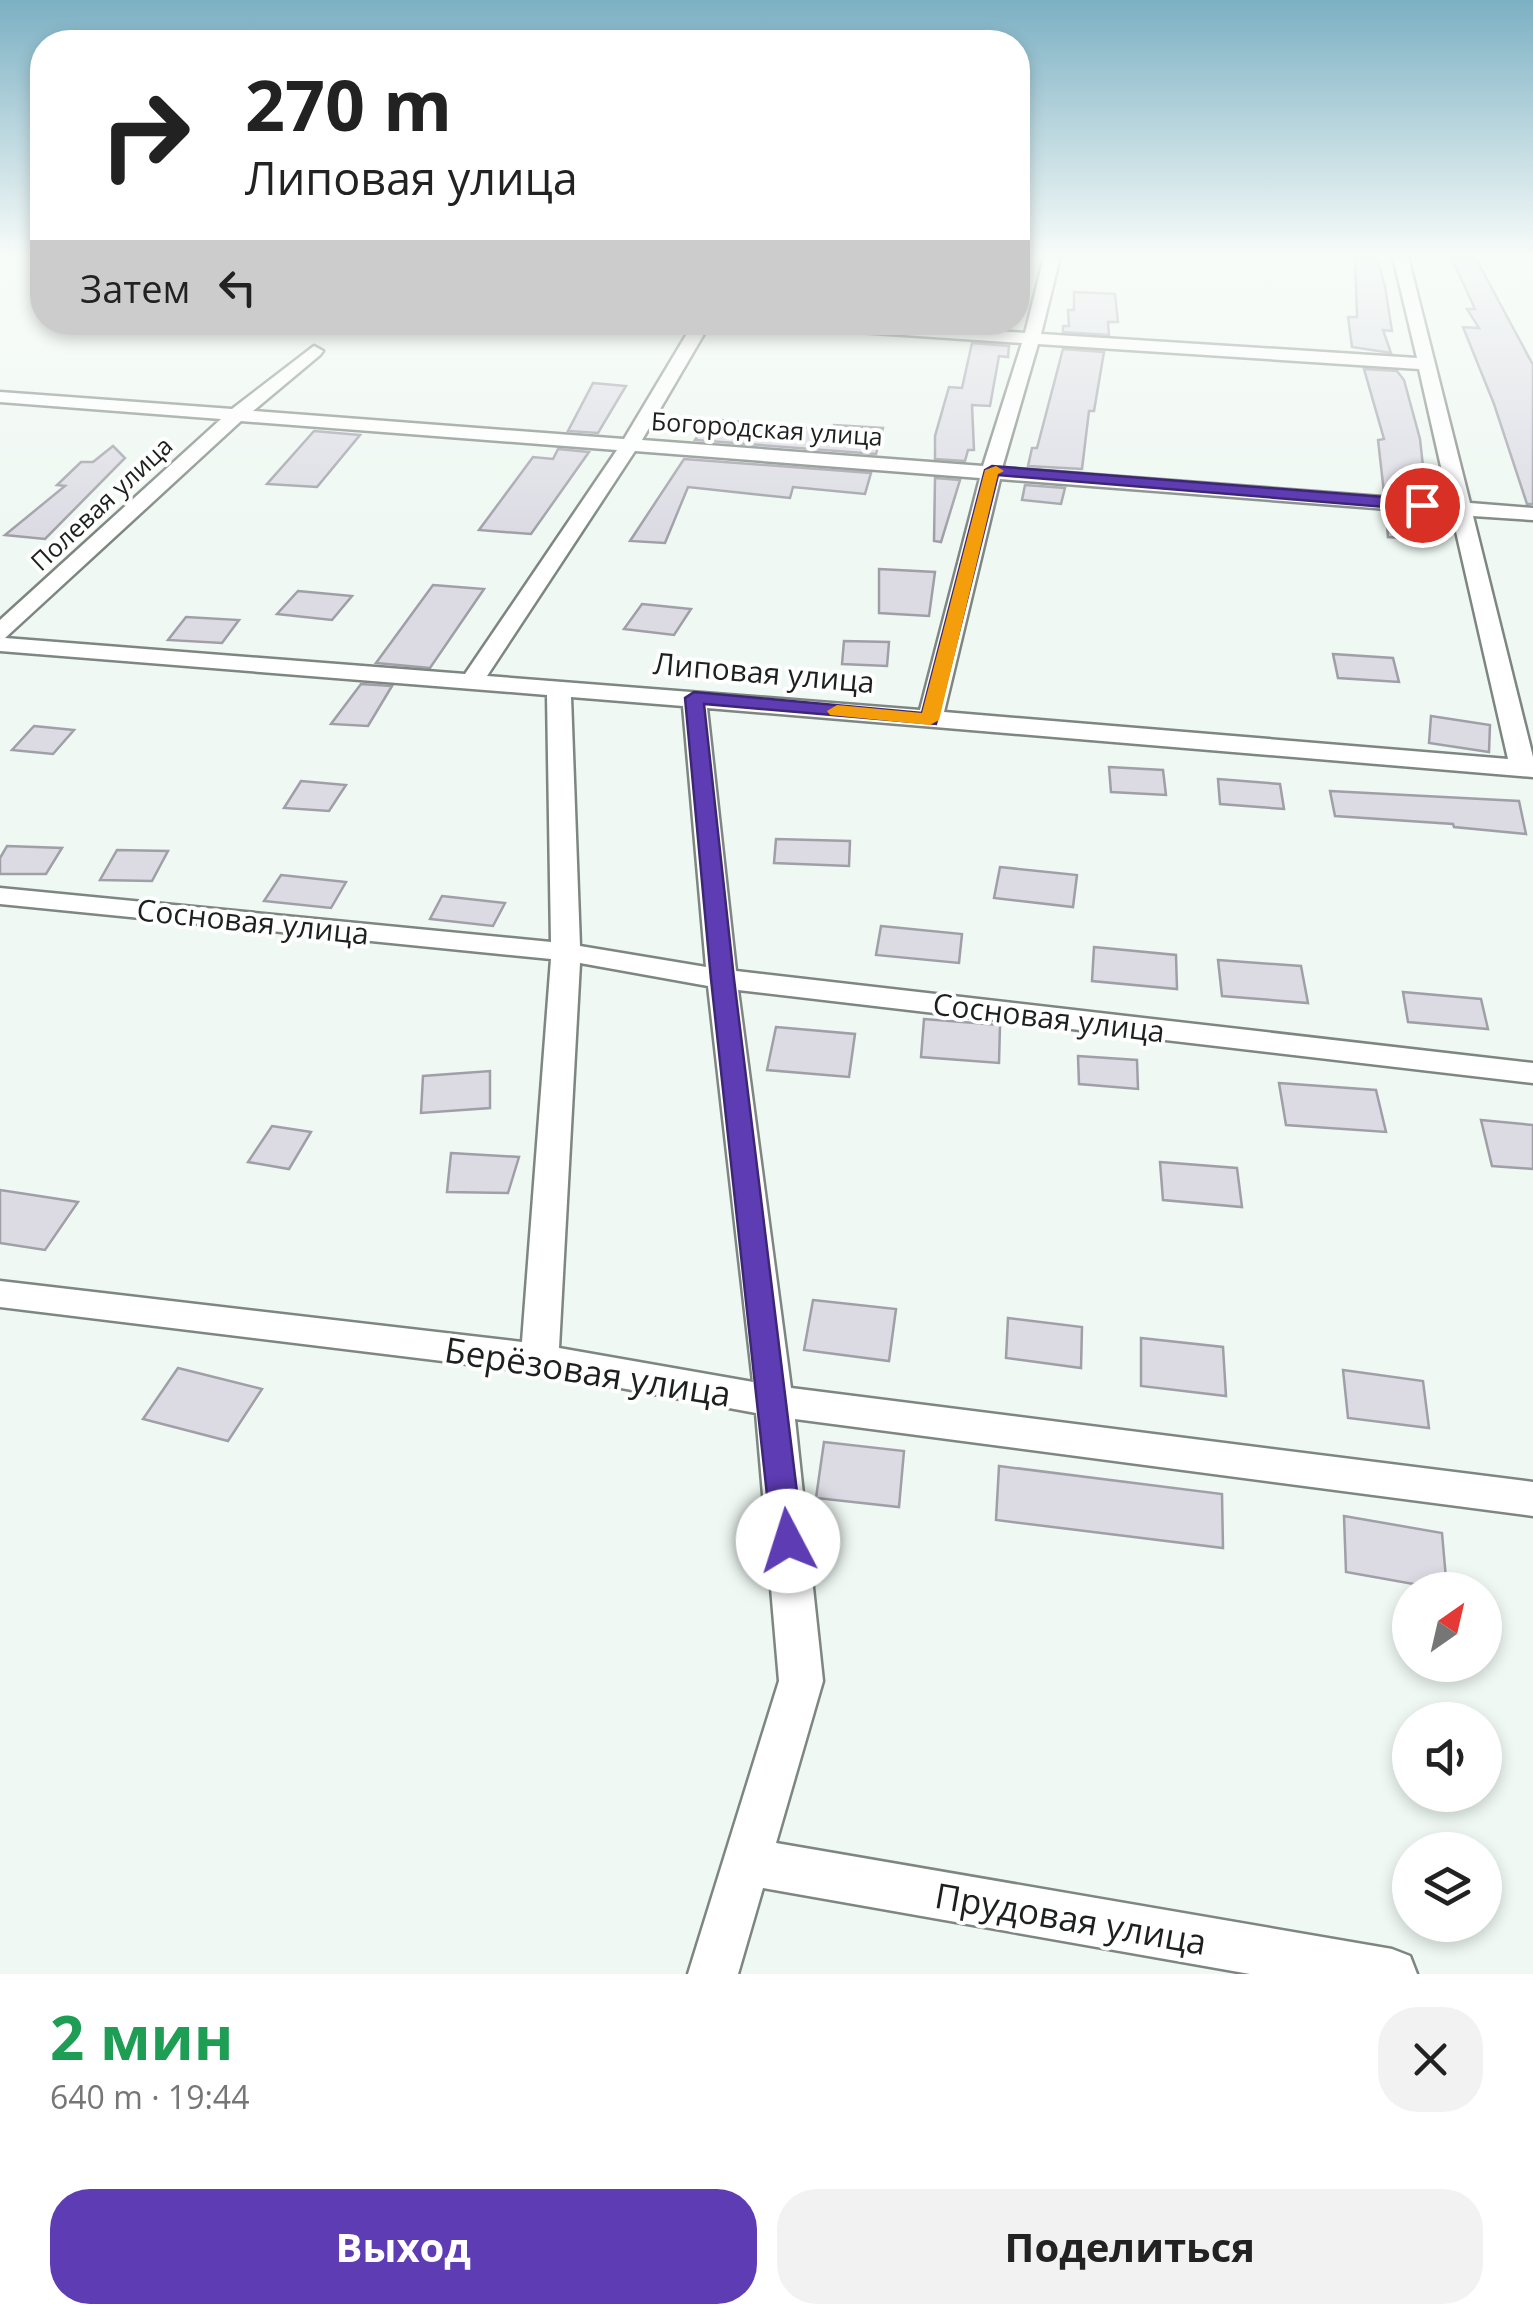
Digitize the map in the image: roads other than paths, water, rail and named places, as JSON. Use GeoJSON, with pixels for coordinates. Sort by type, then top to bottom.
{"type":"FeatureCollection","features":[{"type":"Feature","properties":{"kind":"street"},"geometry":{"type":"LineString","coordinates":[[470,684],[631,443],[687,349]]}},
{"type":"Feature","properties":{"kind":"street"},"geometry":{"type":"LineString","coordinates":[[930,720],[992,470],[1028,349]]}},
{"type":"Feature","properties":{"kind":"street"},"geometry":{"type":"LineString","coordinates":[[1209,349],[1427,364]]}},
{"type":"Feature","properties":{"kind":"street"},"geometry":{"type":"LineString","coordinates":[[1423,349],[1528,769]]}},
{"type":"Feature","properties":{"kind":"street","name":"Полевая улица"},"geometry":{"type":"LineString","coordinates":[[0,632],[238,413],[314,351]]}},
{"type":"Feature","properties":{"kind":"street","name":"Богородская улица"},"geometry":{"type":"LineString","coordinates":[[0,397],[1533,514]]}},
{"type":"Feature","properties":{"kind":"street"},"geometry":{"type":"LineString","coordinates":[[0,412],[21,399]]}},
{"type":"Feature","properties":{"kind":"street","name":"Липовая улица"},"geometry":{"type":"LineString","coordinates":[[0,644],[1528,769]]}},
{"type":"Feature","properties":{"kind":"street"},"geometry":{"type":"LineString","coordinates":[[540,1359],[566,952],[559,687]]}},
{"type":"Feature","properties":{"kind":"street"},"geometry":{"type":"LineString","coordinates":[[694,698],[802,1681],[713,1974]]}},
{"type":"Feature","properties":{"kind":"street","name":"Сосновая улица"},"geometry":{"type":"LineString","coordinates":[[0,896],[566,952],[722,979],[1533,1073]]}},
{"type":"Feature","properties":{"kind":"street","name":"Берёзовая улица"},"geometry":{"type":"LineString","coordinates":[[0,1294],[540,1359],[774,1401],[1533,1499]]}},
{"type":"Feature","properties":{"kind":"street","name":"Прудовая улица"},"geometry":{"type":"LineString","coordinates":[[749,1862],[1392,1974]]}}]}
